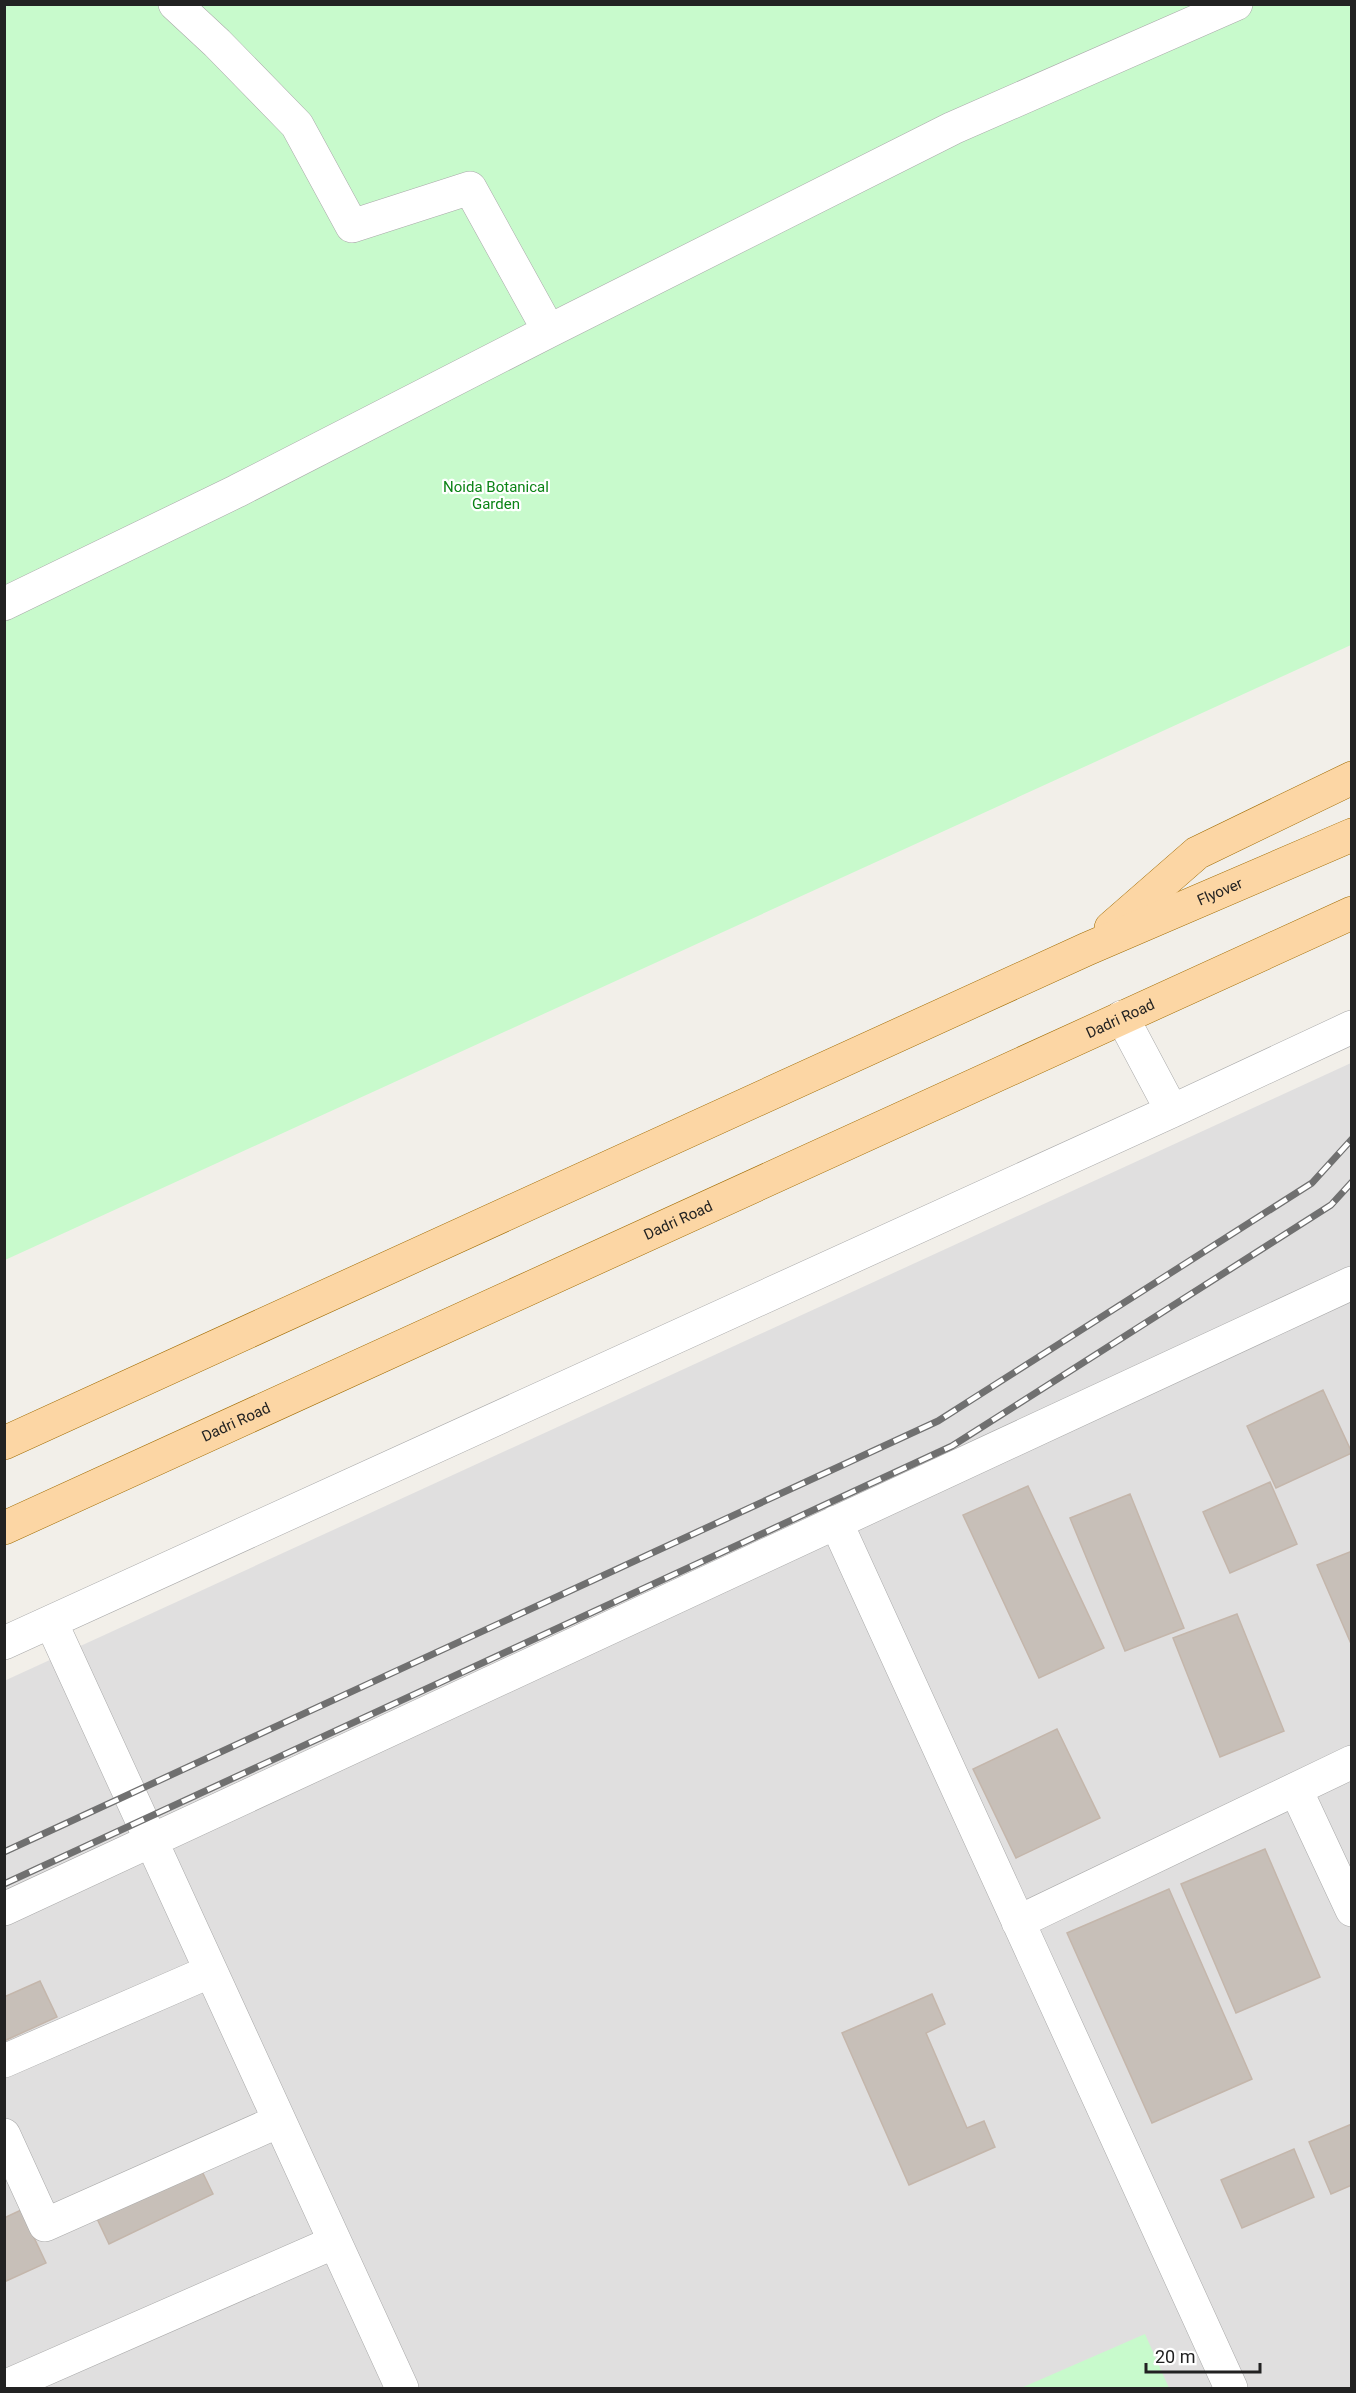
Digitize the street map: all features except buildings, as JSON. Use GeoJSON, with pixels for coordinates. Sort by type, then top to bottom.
{"type":"FeatureCollection","features":[{"type":"Feature","properties":{"kind":"main road"},"geometry":{"type":"LineString","coordinates":[[4,1443],[1087,949],[1197,853],[1352,778]]}},
{"type":"Feature","properties":{"kind":"main road","name":"Flyover"},"geometry":{"type":"LineString","coordinates":[[1087,949],[1352,836]]}},
{"type":"Feature","properties":{"kind":"main road","name":"Dadri Road"},"geometry":{"type":"LineString","coordinates":[[4,1528],[1352,913]]}},
{"type":"Feature","properties":{"kind":"street"},"geometry":{"type":"LineString","coordinates":[[174,4],[217,43],[297,124],[352,226],[470,188],[549,331]]}},
{"type":"Feature","properties":{"kind":"street"},"geometry":{"type":"LineString","coordinates":[[4,604],[237,491],[953,128],[1236,4]]}},
{"type":"Feature","properties":{"kind":"street"},"geometry":{"type":"LineString","coordinates":[[1122,1017],[1172,1111]]}},
{"type":"Feature","properties":{"kind":"street"},"geometry":{"type":"LineString","coordinates":[[4,1643],[1352,1027]]}},
{"type":"Feature","properties":{"kind":"street"},"geometry":{"type":"LineString","coordinates":[[4,1909],[1352,1283]]}},
{"type":"Feature","properties":{"kind":"street"},"geometry":{"type":"LineString","coordinates":[[836,1522],[1231,2388]]}},
{"type":"Feature","properties":{"kind":"street"},"geometry":{"type":"LineString","coordinates":[[51,1622],[402,2388]]}},
{"type":"Feature","properties":{"kind":"street"},"geometry":{"type":"LineString","coordinates":[[1018,1922],[1352,1762]]}},
{"type":"Feature","properties":{"kind":"street"},"geometry":{"type":"LineString","coordinates":[[1296,1790],[1352,1910]]}},
{"type":"Feature","properties":{"kind":"street"},"geometry":{"type":"LineString","coordinates":[[4,2061],[211,1971]]}},
{"type":"Feature","properties":{"kind":"street"},"geometry":{"type":"LineString","coordinates":[[4,2135],[45,2225],[279,2121]]}},
{"type":"Feature","properties":{"kind":"street"},"geometry":{"type":"LineString","coordinates":[[4,2387],[335,2242]]}},
{"type":"Feature","properties":{"kind":"shaded area"},"geometry":{"type":"Polygon","coordinates":[[[1351,1063],[1351,2388],[5,2388],[4,1681],[1351,1063]]]}},
{"type":"Feature","properties":{"kind":"green space","name":"Noida Botanical Garden"},"geometry":{"type":"Polygon","coordinates":[[[4,5],[1351,5],[1351,645],[5,1260],[4,5]]]}},
{"type":"Feature","properties":{"kind":"green space"},"geometry":{"type":"Polygon","coordinates":[[[1145,2334],[1169,2388],[1021,2388],[1145,2334]]]}},
{"type":"Feature","properties":{"kind":"railway"},"geometry":{"type":"LineString","coordinates":[[4,1852],[938,1421],[1312,1183],[1352,1139]]}},
{"type":"Feature","properties":{"kind":"railway"},"geometry":{"type":"LineString","coordinates":[[4,1884],[952,1446],[1331,1205],[1352,1182]]}}]}
